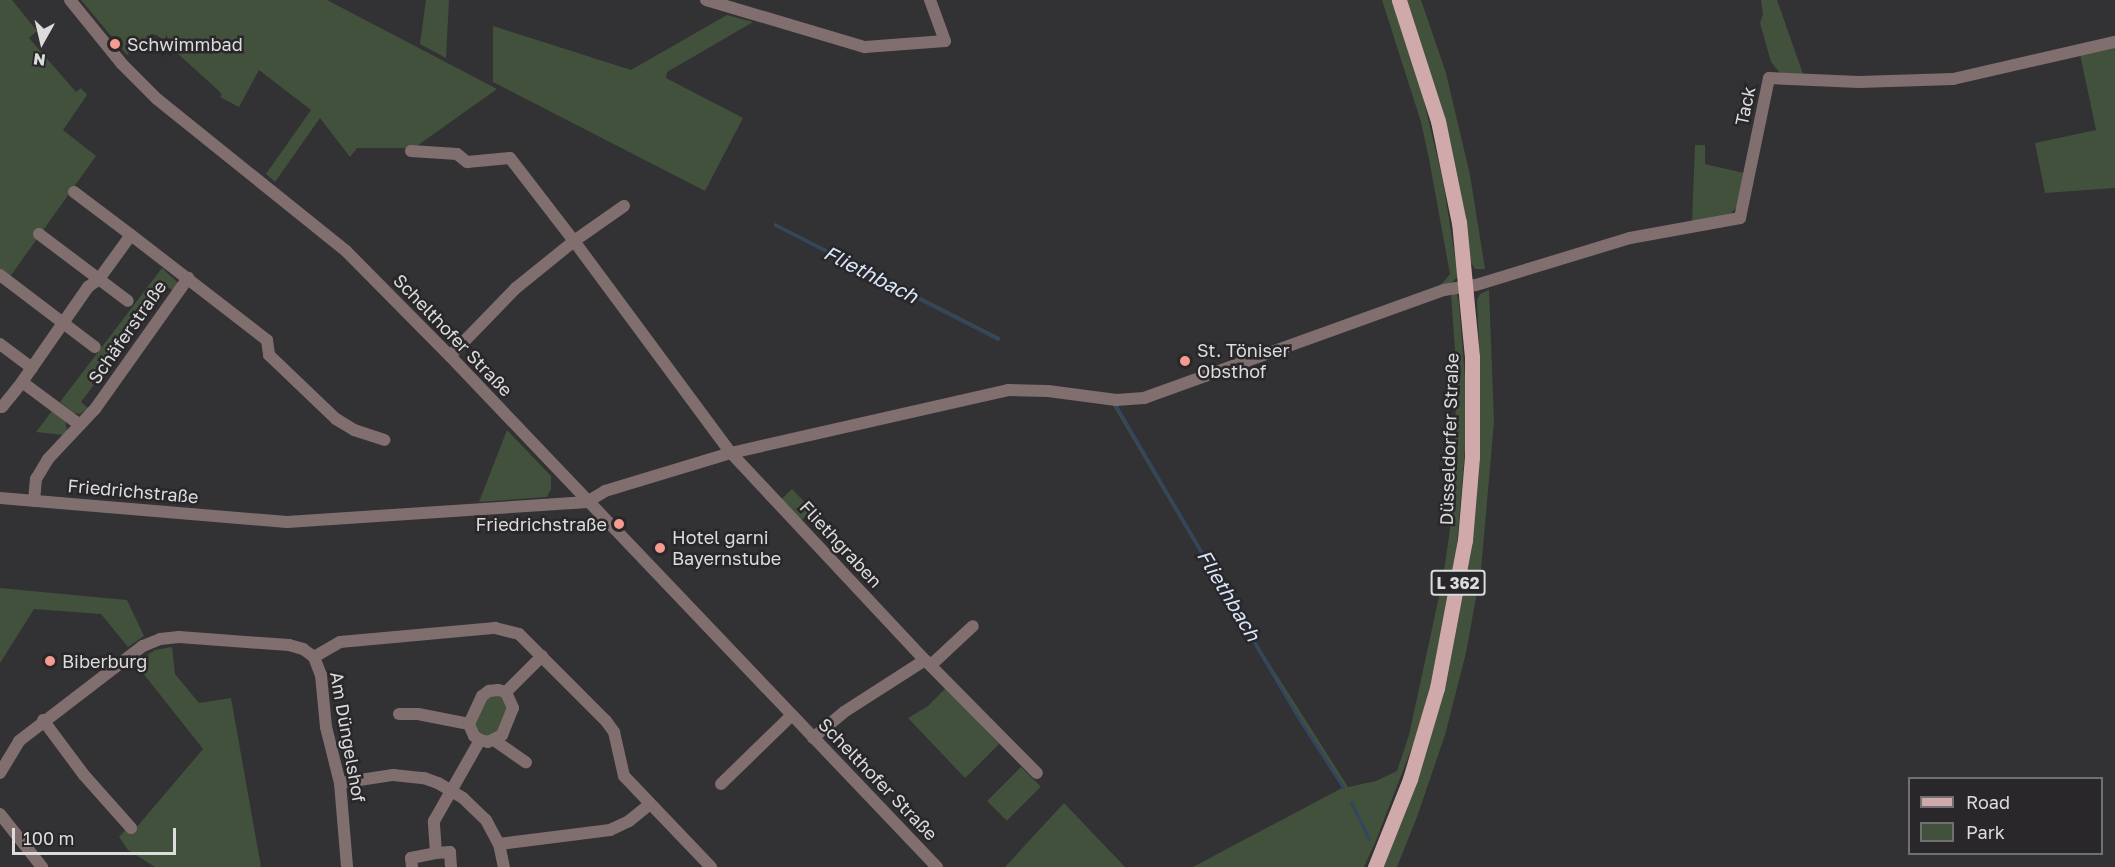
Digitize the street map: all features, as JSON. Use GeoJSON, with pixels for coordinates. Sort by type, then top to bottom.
{"type":"FeatureCollection","features":[{"type":"Feature","properties":{"kind":"main road","name":"Düsseldorfer Straße"},"geometry":{"type":"LineString","coordinates":[[1375,867],[1410,778],[1426,727],[1444,655],[1465,540],[1472,457],[1472,286],[1446,156],[1423,69],[1399,0]]}},
{"type":"Feature","properties":{"kind":"street","name":"Schelthofer Straße"},"geometry":{"type":"LineString","coordinates":[[70,0],[122,64],[157,99],[346,251],[450,356],[937,867]]}},
{"type":"Feature","properties":{"kind":"street"},"geometry":{"type":"LineString","coordinates":[[706,0],[865,47],[945,41],[930,0]]}},
{"type":"Feature","properties":{"kind":"street","name":"Tack"},"geometry":{"type":"LineString","coordinates":[[1472,286],[1630,238],[1740,218],[1769,78],[1859,82],[1953,79],[2115,42]]}},
{"type":"Feature","properties":{"kind":"street","name":"Fliethgraben"},"geometry":{"type":"LineString","coordinates":[[411,151],[458,154],[467,162],[510,158],[731,453],[928,662],[1037,773]]}},
{"type":"Feature","properties":{"kind":"street"},"geometry":{"type":"LineString","coordinates":[[74,192],[188,278]]}},
{"type":"Feature","properties":{"kind":"street"},"geometry":{"type":"LineString","coordinates":[[450,356],[516,288],[574,241],[624,206]]}},
{"type":"Feature","properties":{"kind":"street"},"geometry":{"type":"LineString","coordinates":[[39,234],[128,301]]}},
{"type":"Feature","properties":{"kind":"street"},"geometry":{"type":"LineString","coordinates":[[0,406],[2,407],[22,382],[88,286],[99,279],[131,235]]}},
{"type":"Feature","properties":{"kind":"street"},"geometry":{"type":"LineString","coordinates":[[0,275],[95,347]]}},
{"type":"Feature","properties":{"kind":"street","name":"Schäferstraße"},"geometry":{"type":"LineString","coordinates":[[34,501],[36,479],[41,469],[95,409],[188,278],[267,340],[269,355],[336,418],[354,430],[384,440]]}},
{"type":"Feature","properties":{"kind":"street"},"geometry":{"type":"LineString","coordinates":[[587,502],[605,491],[731,453],[1008,390],[1048,391],[1116,400],[1143,398],[1444,290],[1472,286]]}},
{"type":"Feature","properties":{"kind":"street"},"geometry":{"type":"LineString","coordinates":[[0,344],[32,368]]}},
{"type":"Feature","properties":{"kind":"street"},"geometry":{"type":"LineString","coordinates":[[22,382],[80,425]]}},
{"type":"Feature","properties":{"kind":"street","name":"Friedrichstraße"},"geometry":{"type":"LineString","coordinates":[[0,498],[287,522],[587,502]]}},
{"type":"Feature","properties":{"kind":"street"},"geometry":{"type":"LineString","coordinates":[[813,738],[844,712],[928,662],[973,626]]}},
{"type":"Feature","properties":{"kind":"street"},"geometry":{"type":"LineString","coordinates":[[314,657],[340,642],[495,628],[519,634],[606,721],[617,742],[624,776],[711,867]]}},
{"type":"Feature","properties":{"kind":"street","name":"Am Düngelshof"},"geometry":{"type":"LineString","coordinates":[[0,773],[19,741],[43,720],[143,646],[160,639],[179,637],[289,645],[303,649],[314,657],[321,675],[326,728],[340,783],[347,867]]}},
{"type":"Feature","properties":{"kind":"street"},"geometry":{"type":"LineString","coordinates":[[506,692],[542,656]]}},
{"type":"Feature","properties":{"kind":"street"},"geometry":{"type":"LineString","coordinates":[[489,691],[506,692],[512,702],[512,716],[502,735],[494,740],[480,740],[474,736],[469,724],[482,696],[489,691]]}},
{"type":"Feature","properties":{"kind":"street"},"geometry":{"type":"LineString","coordinates":[[399,714],[418,714],[469,724]]}},
{"type":"Feature","properties":{"kind":"street","name":"Schelthofer Straße"},"geometry":{"type":"LineString","coordinates":[[721,784],[792,716]]}},
{"type":"Feature","properties":{"kind":"street"},"geometry":{"type":"LineString","coordinates":[[43,720],[84,775],[131,828]]}},
{"type":"Feature","properties":{"kind":"street"},"geometry":{"type":"LineString","coordinates":[[436,853],[434,821],[480,740]]}},
{"type":"Feature","properties":{"kind":"street"},"geometry":{"type":"LineString","coordinates":[[494,740],[526,762]]}},
{"type":"Feature","properties":{"kind":"street"},"geometry":{"type":"LineString","coordinates":[[340,783],[407,776],[424,778],[451,789],[486,820],[499,844],[504,867]]}},
{"type":"Feature","properties":{"kind":"street"},"geometry":{"type":"LineString","coordinates":[[499,844],[610,830],[629,821],[650,804]]}},
{"type":"Feature","properties":{"kind":"street"},"geometry":{"type":"LineString","coordinates":[[0,814],[42,867]]}},
{"type":"Feature","properties":{"kind":"street"},"geometry":{"type":"LineString","coordinates":[[412,867],[411,858],[450,852],[451,867]]}},
{"type":"Feature","properties":{"kind":"green space"},"geometry":{"type":"Polygon","coordinates":[[[0,0],[12,0],[37,31],[29,38],[76,92],[81,88],[87,95],[63,130],[96,156],[9,278],[0,271],[0,0]]]}},
{"type":"Feature","properties":{"kind":"green space"},"geometry":{"type":"Polygon","coordinates":[[[81,0],[327,0],[497,89],[414,148],[357,148],[350,157],[320,118],[275,182],[266,174],[311,110],[259,70],[239,107],[220,97],[222,95],[218,90],[157,35],[151,34],[127,55],[81,0]]]}},
{"type":"Feature","properties":{"kind":"green space"},"geometry":{"type":"Polygon","coordinates":[[[426,0],[449,0],[446,58],[420,44],[426,0]]]}},
{"type":"Feature","properties":{"kind":"green space"},"geometry":{"type":"Polygon","coordinates":[[[1382,0],[1392,0],[1418,76],[1443,181],[1458,276],[1451,284],[1439,287],[1450,274],[1429,159],[1421,122],[1382,0]]]}},
{"type":"Feature","properties":{"kind":"green space"},"geometry":{"type":"Polygon","coordinates":[[[1405,0],[1421,0],[1446,73],[1470,175],[1485,269],[1475,269],[1470,261],[1405,0]]]}},
{"type":"Feature","properties":{"kind":"green space"},"geometry":{"type":"Polygon","coordinates":[[[1761,0],[1777,0],[1803,74],[1780,73],[1771,62],[1760,23],[1763,14],[1761,0]]]}},
{"type":"Feature","properties":{"kind":"green space"},"geometry":{"type":"Polygon","coordinates":[[[727,15],[753,22],[667,72],[666,78],[743,118],[705,191],[493,82],[493,26],[631,70],[727,15]]]}},
{"type":"Feature","properties":{"kind":"green space"},"geometry":{"type":"Polygon","coordinates":[[[2115,46],[2115,188],[2045,193],[2035,143],[2096,130],[2080,54],[2115,46]]]}},
{"type":"Feature","properties":{"kind":"green space"},"geometry":{"type":"Polygon","coordinates":[[[1695,145],[1705,145],[1705,164],[1744,173],[1737,207],[1730,214],[1692,222],[1695,145]]]}},
{"type":"Feature","properties":{"kind":"green space"},"geometry":{"type":"Polygon","coordinates":[[[775,223],[1000,338],[999,341],[774,226],[775,223]]]}},
{"type":"Feature","properties":{"kind":"green space"},"geometry":{"type":"Polygon","coordinates":[[[162,268],[178,283],[175,292],[168,287],[81,402],[88,408],[80,414],[74,413],[60,402],[162,268]]]}},
{"type":"Feature","properties":{"kind":"green space"},"geometry":{"type":"Polygon","coordinates":[[[1489,290],[1494,422],[1481,570],[1466,653],[1445,735],[1417,817],[1397,867],[1382,867],[1441,697],[1462,599],[1478,450],[1480,372],[1477,300],[1480,294],[1489,290]]]}},
{"type":"Feature","properties":{"kind":"green space"},"geometry":{"type":"Polygon","coordinates":[[[1451,293],[1457,294],[1459,303],[1466,390],[1465,449],[1456,556],[1430,687],[1416,737],[1375,843],[1364,867],[1193,867],[1342,788],[1296,716],[1111,402],[1115,402],[1264,655],[1348,787],[1376,781],[1397,771],[1409,735],[1443,578],[1450,529],[1455,456],[1456,365],[1451,293]]]}},
{"type":"Feature","properties":{"kind":"green space"},"geometry":{"type":"Polygon","coordinates":[[[52,411],[65,420],[67,431],[63,435],[36,432],[52,411]]]}},
{"type":"Feature","properties":{"kind":"green space"},"geometry":{"type":"Polygon","coordinates":[[[507,430],[551,476],[551,489],[547,497],[479,502],[507,430]]]}},
{"type":"Feature","properties":{"kind":"green space"},"geometry":{"type":"Polygon","coordinates":[[[792,489],[812,510],[801,521],[780,500],[792,489]]]}},
{"type":"Feature","properties":{"kind":"green space"},"geometry":{"type":"Polygon","coordinates":[[[0,588],[127,600],[144,636],[128,647],[101,614],[34,609],[0,663],[0,588]]]}},
{"type":"Feature","properties":{"kind":"green space"},"geometry":{"type":"Polygon","coordinates":[[[172,647],[175,674],[199,703],[231,698],[261,867],[155,867],[128,850],[119,837],[132,822],[136,828],[203,749],[135,663],[155,650],[172,647]]]}},
{"type":"Feature","properties":{"kind":"green space"},"geometry":{"type":"Polygon","coordinates":[[[946,688],[999,744],[965,778],[908,718],[928,706],[946,688]]]}},
{"type":"Feature","properties":{"kind":"green space"},"geometry":{"type":"Polygon","coordinates":[[[502,695],[510,707],[496,736],[482,737],[474,725],[488,696],[502,695]]]}},
{"type":"Feature","properties":{"kind":"green space"},"geometry":{"type":"Polygon","coordinates":[[[1021,767],[1041,787],[1007,821],[987,801],[1021,767]]]}},
{"type":"Feature","properties":{"kind":"green space"},"geometry":{"type":"Polygon","coordinates":[[[1064,803],[1125,867],[1005,867],[1064,803]]]}},
{"type":"Feature","properties":{"kind":"waterway","name":"Fliethbach"},"geometry":{"type":"LineString","coordinates":[[775,225],[998,339]]}},
{"type":"Feature","properties":{"kind":"waterway","name":"Fliethbach"},"geometry":{"type":"LineString","coordinates":[[1115,404],[1295,712],[1343,787]]}},
{"type":"Feature","properties":{"kind":"waterway","name":"Fliethbach"},"geometry":{"type":"LineString","coordinates":[[1351,802],[1369,839]]}},
{"type":"Feature","properties":{"kind":"place","name":"Schwimmbad"},"geometry":{"type":"Point","coordinates":[115,44]}},
{"type":"Feature","properties":{"kind":"place","name":"St. Töniser Obsthof"},"geometry":{"type":"Point","coordinates":[1185,361]}},
{"type":"Feature","properties":{"kind":"place","name":"Friedrichstraße"},"geometry":{"type":"Point","coordinates":[619,524]}},
{"type":"Feature","properties":{"kind":"place","name":"Hotel garni Bayernstube"},"geometry":{"type":"Point","coordinates":[660,548]}},
{"type":"Feature","properties":{"kind":"place","name":"Biberburg"},"geometry":{"type":"Point","coordinates":[50,661]}}]}
